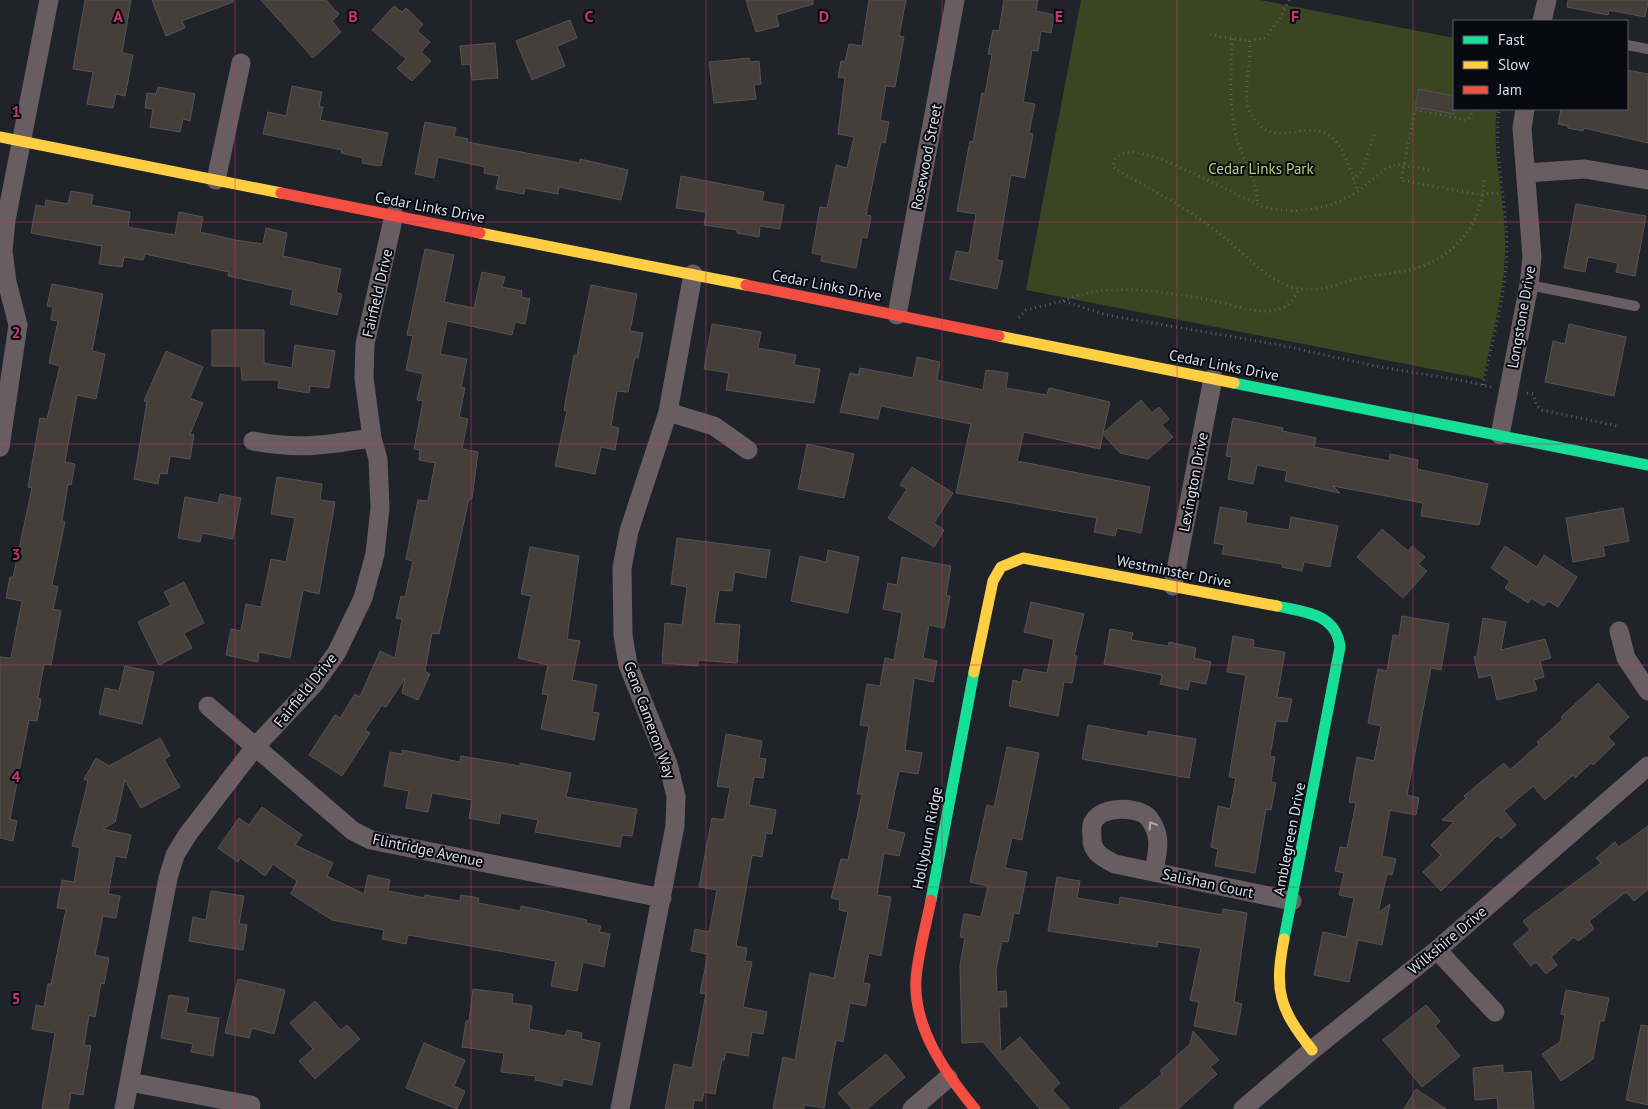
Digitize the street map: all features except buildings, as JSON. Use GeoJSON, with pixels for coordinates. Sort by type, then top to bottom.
{"type":"FeatureCollection","features":[{"type":"Feature","properties":{"kind":"street"},"geometry":{"type":"LineString","coordinates":[[0,447],[3,414],[18,325],[7,282],[4,251],[6,220],[49,0]]}},
{"type":"Feature","properties":{"kind":"street","name":"Rosewood Street"},"geometry":{"type":"LineString","coordinates":[[897,314],[956,0]]}},
{"type":"Feature","properties":{"kind":"street"},"geometry":{"type":"LineString","coordinates":[[1542,20],[1546,0]]}},
{"type":"Feature","properties":{"kind":"street"},"geometry":{"type":"LineString","coordinates":[[216,180],[241,63]]}},
{"type":"Feature","properties":{"kind":"street","name":"Longstone Drive"},"geometry":{"type":"LineString","coordinates":[[1500,435],[1529,285],[1531,233],[1522,128],[1524,110]]}},
{"type":"Feature","properties":{"kind":"street","name":"Cedar Links Drive"},"geometry":{"type":"LineString","coordinates":[[0,137],[1648,465]]}},
{"type":"Feature","properties":{"kind":"street"},"geometry":{"type":"LineString","coordinates":[[1526,173],[1585,169],[1648,180]]}},
{"type":"Feature","properties":{"kind":"street","name":"Fairfield Drive"},"geometry":{"type":"LineString","coordinates":[[124,1109],[168,878],[175,855],[188,834],[255,748],[315,683],[337,652],[363,598],[375,554],[380,508],[378,460],[372,438],[364,378],[365,344],[394,215]]}},
{"type":"Feature","properties":{"kind":"street","name":"Gene Cameron Way"},"geometry":{"type":"LineString","coordinates":[[620,1109],[675,826],[676,796],[668,764],[628,665],[623,635],[622,568],[629,530],[668,412],[693,274]]}},
{"type":"Feature","properties":{"kind":"street","name":"Lexington Drive"},"geometry":{"type":"LineString","coordinates":[[1173,586],[1213,378]]}},
{"type":"Feature","properties":{"kind":"street"},"geometry":{"type":"LineString","coordinates":[[668,412],[714,426],[748,450]]}},
{"type":"Feature","properties":{"kind":"street"},"geometry":{"type":"LineString","coordinates":[[253,441],[282,446],[318,447],[372,438]]}},
{"type":"Feature","properties":{"kind":"street","name":"Westminster Drive"},"geometry":{"type":"LineString","coordinates":[[1005,562],[1023,558],[1038,560],[1317,614],[1335,627]]}},
{"type":"Feature","properties":{"kind":"street","name":"Hollyburn Ridge"},"geometry":{"type":"LineString","coordinates":[[975,1109],[948,1078],[923,1026],[918,1004],[916,980],[990,588],[996,573],[1005,562]]}},
{"type":"Feature","properties":{"kind":"street","name":"Amblegreen Drive"},"geometry":{"type":"LineString","coordinates":[[1312,1050],[1293,1026],[1282,1005],[1278,986],[1278,969],[1340,654],[1340,640],[1335,627]]}},
{"type":"Feature","properties":{"kind":"street"},"geometry":{"type":"LineString","coordinates":[[1619,631],[1626,658],[1648,691]]}},
{"type":"Feature","properties":{"kind":"street","name":"Flintridge Avenue"},"geometry":{"type":"LineString","coordinates":[[208,706],[353,831],[371,840],[662,898]]}},
{"type":"Feature","properties":{"kind":"street","name":"Wilkshire Drive"},"geometry":{"type":"LineString","coordinates":[[1243,1109],[1312,1050],[1437,950],[1648,766]]}},
{"type":"Feature","properties":{"kind":"street","name":"Salishan Court"},"geometry":{"type":"LineString","coordinates":[[1154,872],[1292,901]]}},
{"type":"Feature","properties":{"kind":"street"},"geometry":{"type":"LineString","coordinates":[[1437,950],[1495,1012]]}},
{"type":"Feature","properties":{"kind":"street"},"geometry":{"type":"LineString","coordinates":[[912,1109],[948,1078]]}},
{"type":"Feature","properties":{"kind":"street"},"geometry":{"type":"LineString","coordinates":[[130,1082],[251,1105]]}},
{"type":"Feature","properties":{"kind":"lane"},"geometry":{"type":"LineString","coordinates":[[1628,45],[1648,49]]}},
{"type":"Feature","properties":{"kind":"lane"},"geometry":{"type":"LineString","coordinates":[[1529,285],[1635,306]]}},
{"type":"Feature","properties":{"kind":"path"},"geometry":{"type":"LineString","coordinates":[[1210,35],[1249,41],[1265,38],[1281,17],[1289,0]]}},
{"type":"Feature","properties":{"kind":"path"},"geometry":{"type":"LineString","coordinates":[[1232,39],[1231,82],[1234,130],[1239,150],[1258,195],[1257,204]]}},
{"type":"Feature","properties":{"kind":"path"},"geometry":{"type":"LineString","coordinates":[[1249,41],[1251,53],[1248,107],[1255,120],[1266,130],[1274,133],[1313,131],[1328,134],[1338,144],[1358,191]]}},
{"type":"Feature","properties":{"kind":"path"},"geometry":{"type":"LineString","coordinates":[[1473,110],[1468,120],[1416,110],[1401,180],[1484,194],[1502,192]]}},
{"type":"Feature","properties":{"kind":"path"},"geometry":{"type":"LineString","coordinates":[[1483,385],[1505,275],[1507,245],[1497,153],[1499,110]]}},
{"type":"Feature","properties":{"kind":"path"},"geometry":{"type":"LineString","coordinates":[[1353,180],[1362,171],[1374,135]]}},
{"type":"Feature","properties":{"kind":"path"},"geometry":{"type":"LineString","coordinates":[[1429,170],[1396,164],[1389,167],[1358,191],[1329,206],[1273,210],[1164,161],[1144,155],[1124,153],[1114,160],[1116,169],[1201,221],[1274,278],[1300,289],[1323,290],[1362,277],[1408,271],[1435,260],[1453,248],[1470,229],[1480,212],[1484,194],[1484,178]]}},
{"type":"Feature","properties":{"kind":"path"},"geometry":{"type":"LineString","coordinates":[[1015,338],[1022,313],[1031,308],[1086,294],[1115,290],[1149,291],[1266,310],[1282,308],[1294,299],[1300,289]]}},
{"type":"Feature","properties":{"kind":"path"},"geometry":{"type":"LineString","coordinates":[[1063,301],[1106,315],[1280,345],[1380,367],[1533,394],[1537,406],[1542,410],[1617,426]]}},
{"type":"Feature","properties":{"kind":"green space","name":"Cedar Links Park"},"geometry":{"type":"Polygon","coordinates":[[[1081,0],[1260,0],[1453,38],[1453,110],[1497,110],[1497,163],[1504,218],[1505,254],[1500,301],[1483,379],[1026,290],[1081,0]]]}},
{"type":"Feature","properties":{"kind":"traffic: fast"},"geometry":{"type":"LineString","coordinates":[[1234,383],[1648,465]]}},
{"type":"Feature","properties":{"kind":"traffic: fast"},"geometry":{"type":"LineString","coordinates":[[1277,606],[1308,613],[1325,621],[1332,627],[1340,647],[1284,939]]}},
{"type":"Feature","properties":{"kind":"traffic: fast"},"geometry":{"type":"LineString","coordinates":[[931,900],[974,672]]}},
{"type":"Feature","properties":{"kind":"traffic: slow"},"geometry":{"type":"LineString","coordinates":[[0,137],[281,193]]}},
{"type":"Feature","properties":{"kind":"traffic: slow"},"geometry":{"type":"LineString","coordinates":[[480,233],[746,285]]}},
{"type":"Feature","properties":{"kind":"traffic: slow"},"geometry":{"type":"LineString","coordinates":[[999,336],[1234,383]]}},
{"type":"Feature","properties":{"kind":"traffic: slow"},"geometry":{"type":"LineString","coordinates":[[974,672],[993,581],[1001,567],[1023,558],[1277,606]]}},
{"type":"Feature","properties":{"kind":"traffic: slow"},"geometry":{"type":"LineString","coordinates":[[1284,939],[1280,972],[1282,998],[1292,1022],[1312,1050]]}},
{"type":"Feature","properties":{"kind":"traffic: jam"},"geometry":{"type":"LineString","coordinates":[[281,193],[480,233]]}},
{"type":"Feature","properties":{"kind":"traffic: jam"},"geometry":{"type":"LineString","coordinates":[[746,285],[999,336]]}},
{"type":"Feature","properties":{"kind":"traffic: jam"},"geometry":{"type":"LineString","coordinates":[[931,900],[920,949],[916,997],[920,1015],[934,1049],[953,1081],[975,1109]]}}]}
